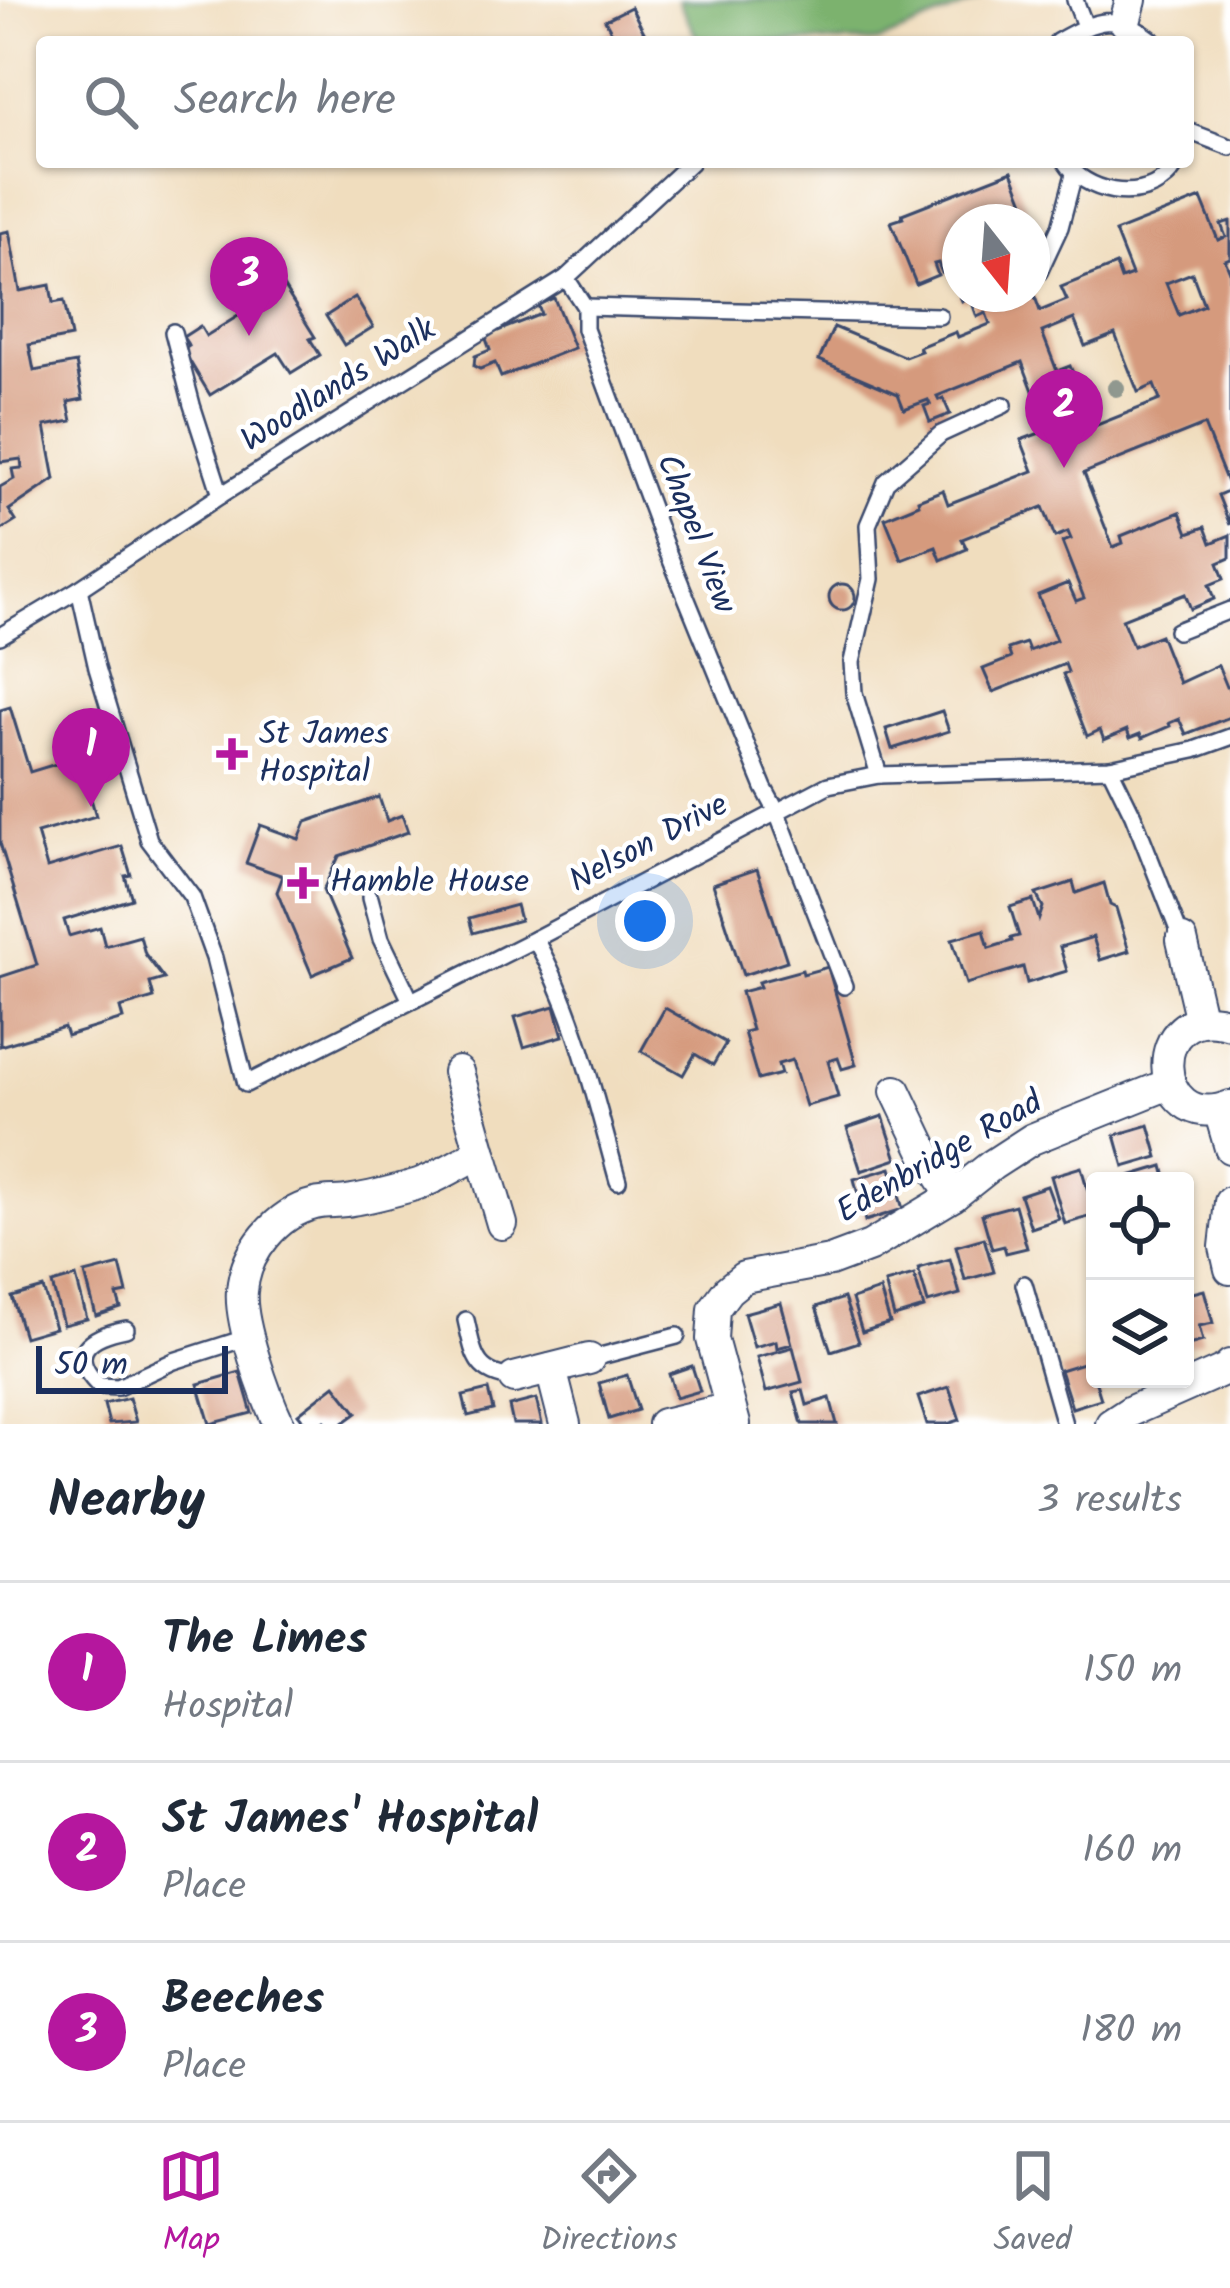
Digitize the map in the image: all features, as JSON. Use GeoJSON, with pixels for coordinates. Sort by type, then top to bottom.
{"type":"FeatureCollection","features":[{"type":"Feature","properties":{"kind":"street"},"geometry":{"type":"LineString","coordinates":[[1182,940],[1215,1022],[1183,1029],[1168,1048],[1169,1084],[1189,1105],[1205,1110],[1225,1108],[1230,1148]]}},
{"type":"Feature","properties":{"kind":"street"},"geometry":{"type":"LineString","coordinates":[[458,1072],[502,1224]]}},
{"type":"Feature","properties":{"kind":"street","name":"Edenbridge Road"},"geometry":{"type":"LineString","coordinates":[[733,1416],[712,1339],[714,1309],[744,1277],[830,1261],[870,1246],[953,1196],[1032,1139],[1169,1084]]}},
{"type":"Feature","properties":{"kind":"street"},"geometry":{"type":"LineString","coordinates":[[896,1090],[927,1156],[953,1196]]}},
{"type":"Feature","properties":{"kind":"street"},"geometry":{"type":"LineString","coordinates":[[278,1423],[266,1399],[242,1292],[251,1260],[269,1230],[314,1204],[350,1201],[422,1183],[482,1154]]}},
{"type":"Feature","properties":{"kind":"street"},"geometry":{"type":"LineString","coordinates":[[1230,1202],[1225,1246],[1230,1269]]}},
{"type":"Feature","properties":{"kind":"street"},"geometry":{"type":"LineString","coordinates":[[514,1378],[589,1359]]}},
{"type":"Feature","properties":{"kind":"street"},"geometry":{"type":"LineString","coordinates":[[1111,1424],[1230,1364]]}},
{"type":"Feature","properties":{"kind":"street"},"geometry":{"type":"LineString","coordinates":[[550,1369],[565,1424]]}},
{"type":"Feature","properties":{"kind":"street"},"geometry":{"type":"LineString","coordinates":[[663,1424],[733,1416]]}},
{"type":"Feature","properties":{"kind":"lane"},"geometry":{"type":"LineString","coordinates":[[1075,0],[1085,26]]}},
{"type":"Feature","properties":{"kind":"lane"},"geometry":{"type":"LineString","coordinates":[[1068,36],[1128,11],[1150,36]]}},
{"type":"Feature","properties":{"kind":"lane"},"geometry":{"type":"LineString","coordinates":[[1194,132],[1230,147]]}},
{"type":"Feature","properties":{"kind":"lane","name":"Woodlands Walk"},"geometry":{"type":"LineString","coordinates":[[0,636],[566,278],[685,168]]}},
{"type":"Feature","properties":{"kind":"lane"},"geometry":{"type":"LineString","coordinates":[[1050,248],[1060,227],[1070,168],[1106,190],[1132,192],[1163,181],[1173,168]]}},
{"type":"Feature","properties":{"kind":"lane","name":"Chapel View"},"geometry":{"type":"LineString","coordinates":[[566,278],[586,307],[585,329],[658,526],[844,986]]}},
{"type":"Feature","properties":{"kind":"lane"},"geometry":{"type":"LineString","coordinates":[[586,307],[939,316]]}},
{"type":"Feature","properties":{"kind":"lane"},"geometry":{"type":"LineString","coordinates":[[173,332],[221,495]]}},
{"type":"Feature","properties":{"kind":"lane"},"geometry":{"type":"LineString","coordinates":[[879,775],[854,693],[852,662],[871,579],[868,525],[886,482],[941,434],[1004,405]]}},
{"type":"Feature","properties":{"kind":"lane","name":"Nelson Drive"},"geometry":{"type":"LineString","coordinates":[[79,590],[97,668],[149,840],[192,897],[214,958],[246,1084],[828,785],[879,775],[1110,768],[1194,750],[1230,736]]}},
{"type":"Feature","properties":{"kind":"lane"},"geometry":{"type":"LineString","coordinates":[[1177,631],[1230,610]]}},
{"type":"Feature","properties":{"kind":"lane"},"geometry":{"type":"LineString","coordinates":[[1110,768],[1182,940]]}},
{"type":"Feature","properties":{"kind":"lane"},"geometry":{"type":"LineString","coordinates":[[370,898],[381,939],[410,999]]}},
{"type":"Feature","properties":{"kind":"lane"},"geometry":{"type":"LineString","coordinates":[[535,939],[582,1050],[618,1181]]}},
{"type":"Feature","properties":{"kind":"lane"},"geometry":{"type":"LineString","coordinates":[[1024,1284],[1064,1424]]}},
{"type":"Feature","properties":{"kind":"lane"},"geometry":{"type":"LineString","coordinates":[[466,1320],[475,1359],[484,1370],[514,1378]]}},
{"type":"Feature","properties":{"kind":"lane"},"geometry":{"type":"LineString","coordinates":[[126,1330],[88,1342],[82,1356],[87,1373],[99,1385],[118,1387],[174,1361],[249,1337]]}},
{"type":"Feature","properties":{"kind":"lane"},"geometry":{"type":"LineString","coordinates":[[589,1359],[677,1336]]}},
{"type":"Feature","properties":{"kind":"green space"},"geometry":{"type":"Polygon","coordinates":[[[678,0],[980,0],[893,36],[696,36],[678,0]]]}},
{"type":"Feature","properties":{"kind":"building"},"geometry":{"type":"Polygon","coordinates":[[[631,7],[646,36],[601,36],[611,31],[605,20],[631,7]]]}},
{"type":"Feature","properties":{"kind":"building"},"geometry":{"type":"Polygon","coordinates":[[[1012,171],[1025,204],[942,204],[942,273],[938,263],[934,264],[938,275],[916,284],[891,222],[903,218],[902,214],[1012,171]]]}},
{"type":"Feature","properties":{"kind":"building"},"geometry":{"type":"Polygon","coordinates":[[[1201,198],[1218,240],[1226,237],[1221,224],[1230,221],[1230,258],[1225,260],[1230,272],[1230,490],[1204,425],[1084,473],[1113,547],[1123,543],[1121,536],[1180,512],[1188,533],[1205,527],[1211,543],[1230,535],[1230,558],[1218,563],[1224,579],[1209,585],[1214,599],[1191,609],[1185,594],[1122,619],[1133,646],[1160,635],[1179,683],[1218,665],[1230,686],[1230,717],[1186,734],[1179,719],[1142,738],[1140,734],[1130,738],[1127,730],[1104,740],[1100,730],[1087,736],[1063,674],[1068,672],[1065,664],[993,692],[983,669],[1011,658],[1008,649],[1026,643],[1029,651],[1056,640],[1038,595],[1068,583],[1076,601],[1084,598],[1062,542],[1071,539],[1068,532],[1055,537],[1043,507],[962,539],[967,549],[941,560],[936,547],[902,560],[885,518],[943,490],[948,504],[1033,471],[1021,440],[1048,430],[1022,362],[937,396],[943,398],[950,414],[930,422],[924,406],[930,404],[928,400],[904,409],[898,394],[819,360],[834,327],[905,357],[956,332],[958,337],[990,324],[986,313],[977,317],[975,312],[1050,312],[1050,307],[1067,300],[1061,287],[1116,265],[1121,279],[1132,275],[1115,232],[1201,198]],[[1192,273],[1166,283],[1179,315],[1204,305],[1192,273]],[[1074,319],[1042,332],[1057,371],[1070,366],[1076,380],[1063,385],[1082,431],[1160,400],[1154,385],[1138,392],[1115,334],[1085,346],[1074,319]]]}},
{"type":"Feature","properties":{"kind":"building"},"geometry":{"type":"Polygon","coordinates":[[[9,231],[20,291],[50,285],[53,303],[64,301],[71,337],[29,345],[34,371],[76,363],[83,399],[68,402],[72,421],[45,426],[55,479],[9,510],[16,521],[0,531],[0,487],[14,479],[12,469],[22,468],[21,459],[0,462],[0,233],[9,231]]]}},
{"type":"Feature","properties":{"kind":"building"},"geometry":{"type":"Polygon","coordinates":[[[278,278],[315,337],[310,339],[320,355],[291,373],[278,353],[210,395],[183,350],[189,346],[183,337],[200,326],[206,336],[259,303],[253,293],[278,278]]]}},
{"type":"Feature","properties":{"kind":"building"},"geometry":{"type":"Polygon","coordinates":[[[355,297],[373,327],[344,345],[326,316],[355,297]]]}},
{"type":"Feature","properties":{"kind":"building"},"geometry":{"type":"Polygon","coordinates":[[[554,298],[574,348],[501,377],[495,363],[480,369],[474,366],[475,356],[490,350],[485,336],[541,314],[538,305],[554,298]]]}},
{"type":"Feature","properties":{"kind":"building"},"geometry":{"type":"Polygon","coordinates":[[[1230,490],[1230,525],[1218,495],[1230,490]]]}},
{"type":"Feature","properties":{"kind":"building"},"geometry":{"type":"Polygon","coordinates":[[[842,584],[855,597],[842,610],[829,597],[842,584]]]}},
{"type":"Feature","properties":{"kind":"building"},"geometry":{"type":"Polygon","coordinates":[[[10,707],[30,772],[79,757],[96,816],[37,833],[47,868],[122,846],[131,875],[125,876],[132,899],[64,920],[69,936],[100,927],[105,946],[140,936],[145,954],[164,979],[150,983],[154,998],[120,1008],[123,1019],[67,1036],[64,1027],[0,1046],[0,977],[37,965],[0,843],[0,710],[10,707]]]}},
{"type":"Feature","properties":{"kind":"building"},"geometry":{"type":"Polygon","coordinates":[[[942,711],[949,731],[892,749],[886,729],[942,711]]]}},
{"type":"Feature","properties":{"kind":"building","name":"Hamble House"},"geometry":{"type":"Polygon","coordinates":[[[379,797],[387,821],[402,815],[408,832],[339,856],[323,890],[352,958],[312,975],[277,892],[283,876],[246,863],[260,825],[299,839],[306,822],[379,797]]]}},
{"type":"Feature","properties":{"kind":"building"},"geometry":{"type":"Polygon","coordinates":[[[757,869],[787,961],[743,975],[713,884],[757,869]]]}},
{"type":"Feature","properties":{"kind":"building"},"geometry":{"type":"Polygon","coordinates":[[[1073,882],[1076,893],[1104,883],[1129,951],[1100,960],[1093,937],[1060,947],[1067,971],[1027,983],[1023,967],[966,984],[952,939],[984,930],[989,948],[1012,941],[1019,936],[1010,907],[1033,900],[1039,919],[1043,907],[1036,894],[1073,882]]]}},
{"type":"Feature","properties":{"kind":"building"},"geometry":{"type":"Polygon","coordinates":[[[516,905],[520,920],[473,933],[469,918],[516,905]]]}},
{"type":"Feature","properties":{"kind":"building"},"geometry":{"type":"Polygon","coordinates":[[[828,967],[856,1065],[842,1069],[838,1058],[828,1061],[838,1097],[806,1106],[792,1060],[778,1064],[781,1074],[758,1080],[744,1032],[752,1030],[741,992],[760,987],[758,982],[828,967]]]}},
{"type":"Feature","properties":{"kind":"building"},"geometry":{"type":"Polygon","coordinates":[[[555,1006],[563,1036],[524,1047],[515,1017],[555,1006]]]}},
{"type":"Feature","properties":{"kind":"building"},"geometry":{"type":"Polygon","coordinates":[[[665,1008],[726,1043],[713,1065],[695,1054],[683,1075],[641,1051],[665,1008]]]}},
{"type":"Feature","properties":{"kind":"building"},"geometry":{"type":"Polygon","coordinates":[[[883,1116],[897,1159],[861,1171],[847,1128],[883,1116]]]}},
{"type":"Feature","properties":{"kind":"building"},"geometry":{"type":"Polygon","coordinates":[[[1149,1125],[1158,1157],[1124,1167],[1115,1135],[1149,1125]]]}},
{"type":"Feature","properties":{"kind":"building"},"geometry":{"type":"Polygon","coordinates":[[[1081,1167],[1086,1218],[1065,1224],[1051,1176],[1081,1167]]]}},
{"type":"Feature","properties":{"kind":"building"},"geometry":{"type":"Polygon","coordinates":[[[891,1168],[903,1209],[865,1221],[854,1179],[891,1168]]]}},
{"type":"Feature","properties":{"kind":"building"},"geometry":{"type":"Polygon","coordinates":[[[1047,1186],[1059,1219],[1031,1228],[1020,1195],[1047,1186]]]}},
{"type":"Feature","properties":{"kind":"building"},"geometry":{"type":"Polygon","coordinates":[[[1015,1205],[1027,1248],[1006,1253],[1004,1246],[992,1249],[982,1214],[1015,1205]]]}},
{"type":"Feature","properties":{"kind":"building"},"geometry":{"type":"Polygon","coordinates":[[[984,1238],[994,1272],[965,1280],[956,1246],[984,1238]]]}},
{"type":"Feature","properties":{"kind":"building"},"geometry":{"type":"Polygon","coordinates":[[[950,1259],[960,1294],[928,1303],[918,1268],[950,1259]]]}},
{"type":"Feature","properties":{"kind":"building"},"geometry":{"type":"Polygon","coordinates":[[[120,1265],[127,1293],[117,1295],[121,1308],[96,1316],[85,1274],[120,1265]]]}},
{"type":"Feature","properties":{"kind":"building"},"geometry":{"type":"Polygon","coordinates":[[[914,1275],[924,1308],[894,1317],[885,1283],[914,1275]]]}},
{"type":"Feature","properties":{"kind":"building"},"geometry":{"type":"Polygon","coordinates":[[[76,1277],[87,1319],[63,1325],[52,1284],[76,1277]]]}},
{"type":"Feature","properties":{"kind":"building"},"geometry":{"type":"Polygon","coordinates":[[[43,1288],[55,1328],[24,1337],[12,1297],[43,1288]]]}},
{"type":"Feature","properties":{"kind":"building"},"geometry":{"type":"Polygon","coordinates":[[[880,1290],[890,1323],[862,1332],[852,1299],[880,1290]]]}},
{"type":"Feature","properties":{"kind":"building"},"geometry":{"type":"Polygon","coordinates":[[[1204,1290],[1213,1323],[1199,1326],[1203,1341],[1194,1344],[1194,1293],[1204,1290]]]}},
{"type":"Feature","properties":{"kind":"building"},"geometry":{"type":"Polygon","coordinates":[[[844,1298],[859,1342],[831,1351],[816,1307],[844,1298]]]}},
{"type":"Feature","properties":{"kind":"building"},"geometry":{"type":"Polygon","coordinates":[[[781,1303],[792,1344],[777,1348],[776,1341],[754,1347],[744,1313],[781,1303]]]}},
{"type":"Feature","properties":{"kind":"building"},"geometry":{"type":"Polygon","coordinates":[[[793,1347],[802,1382],[766,1392],[757,1357],[793,1347]]]}},
{"type":"Feature","properties":{"kind":"building"},"geometry":{"type":"Polygon","coordinates":[[[1086,1362],[1086,1388],[1098,1388],[1101,1399],[1072,1408],[1060,1370],[1086,1362]]]}},
{"type":"Feature","properties":{"kind":"building"},"geometry":{"type":"Polygon","coordinates":[[[692,1366],[700,1391],[676,1398],[669,1374],[692,1366]]]}},
{"type":"Feature","properties":{"kind":"building"},"geometry":{"type":"Polygon","coordinates":[[[240,1372],[252,1413],[210,1424],[198,1384],[240,1372]]]}},
{"type":"Feature","properties":{"kind":"building"},"geometry":{"type":"Polygon","coordinates":[[[627,1375],[638,1410],[609,1419],[599,1383],[627,1375]]]}},
{"type":"Feature","properties":{"kind":"building"},"geometry":{"type":"Polygon","coordinates":[[[335,1385],[357,1413],[342,1424],[306,1424],[298,1414],[335,1385]]]}},
{"type":"Feature","properties":{"kind":"building"},"geometry":{"type":"Polygon","coordinates":[[[949,1387],[960,1420],[927,1424],[918,1397],[949,1387]]]}},
{"type":"Feature","properties":{"kind":"building"},"geometry":{"type":"Polygon","coordinates":[[[488,1390],[493,1410],[468,1416],[463,1396],[488,1390]]]}},
{"type":"Feature","properties":{"kind":"building"},"geometry":{"type":"Polygon","coordinates":[[[803,1390],[807,1405],[830,1398],[837,1424],[802,1424],[793,1392],[803,1390]]]}},
{"type":"Feature","properties":{"kind":"building"},"geometry":{"type":"Polygon","coordinates":[[[129,1398],[136,1422],[109,1424],[104,1404],[129,1398]]]}},
{"type":"Feature","properties":{"kind":"building"},"geometry":{"type":"Polygon","coordinates":[[[536,1399],[542,1424],[513,1424],[509,1406],[536,1399]]]}},
{"type":"Feature","properties":{"kind":"place","name":"Beeches"},"geometry":{"type":"Point","coordinates":[249,336]}},
{"type":"Feature","properties":{"kind":"place","name":"St James' Hospital"},"geometry":{"type":"Point","coordinates":[1064,468]}},
{"type":"Feature","properties":{"kind":"place","name":"St James Hospital"},"geometry":{"type":"Point","coordinates":[232,754]}},
{"type":"Feature","properties":{"kind":"place","name":"The Limes"},"geometry":{"type":"Point","coordinates":[91,807]}},
{"type":"Feature","properties":{"kind":"place","name":"Hamble House"},"geometry":{"type":"Point","coordinates":[303,883]}}]}
